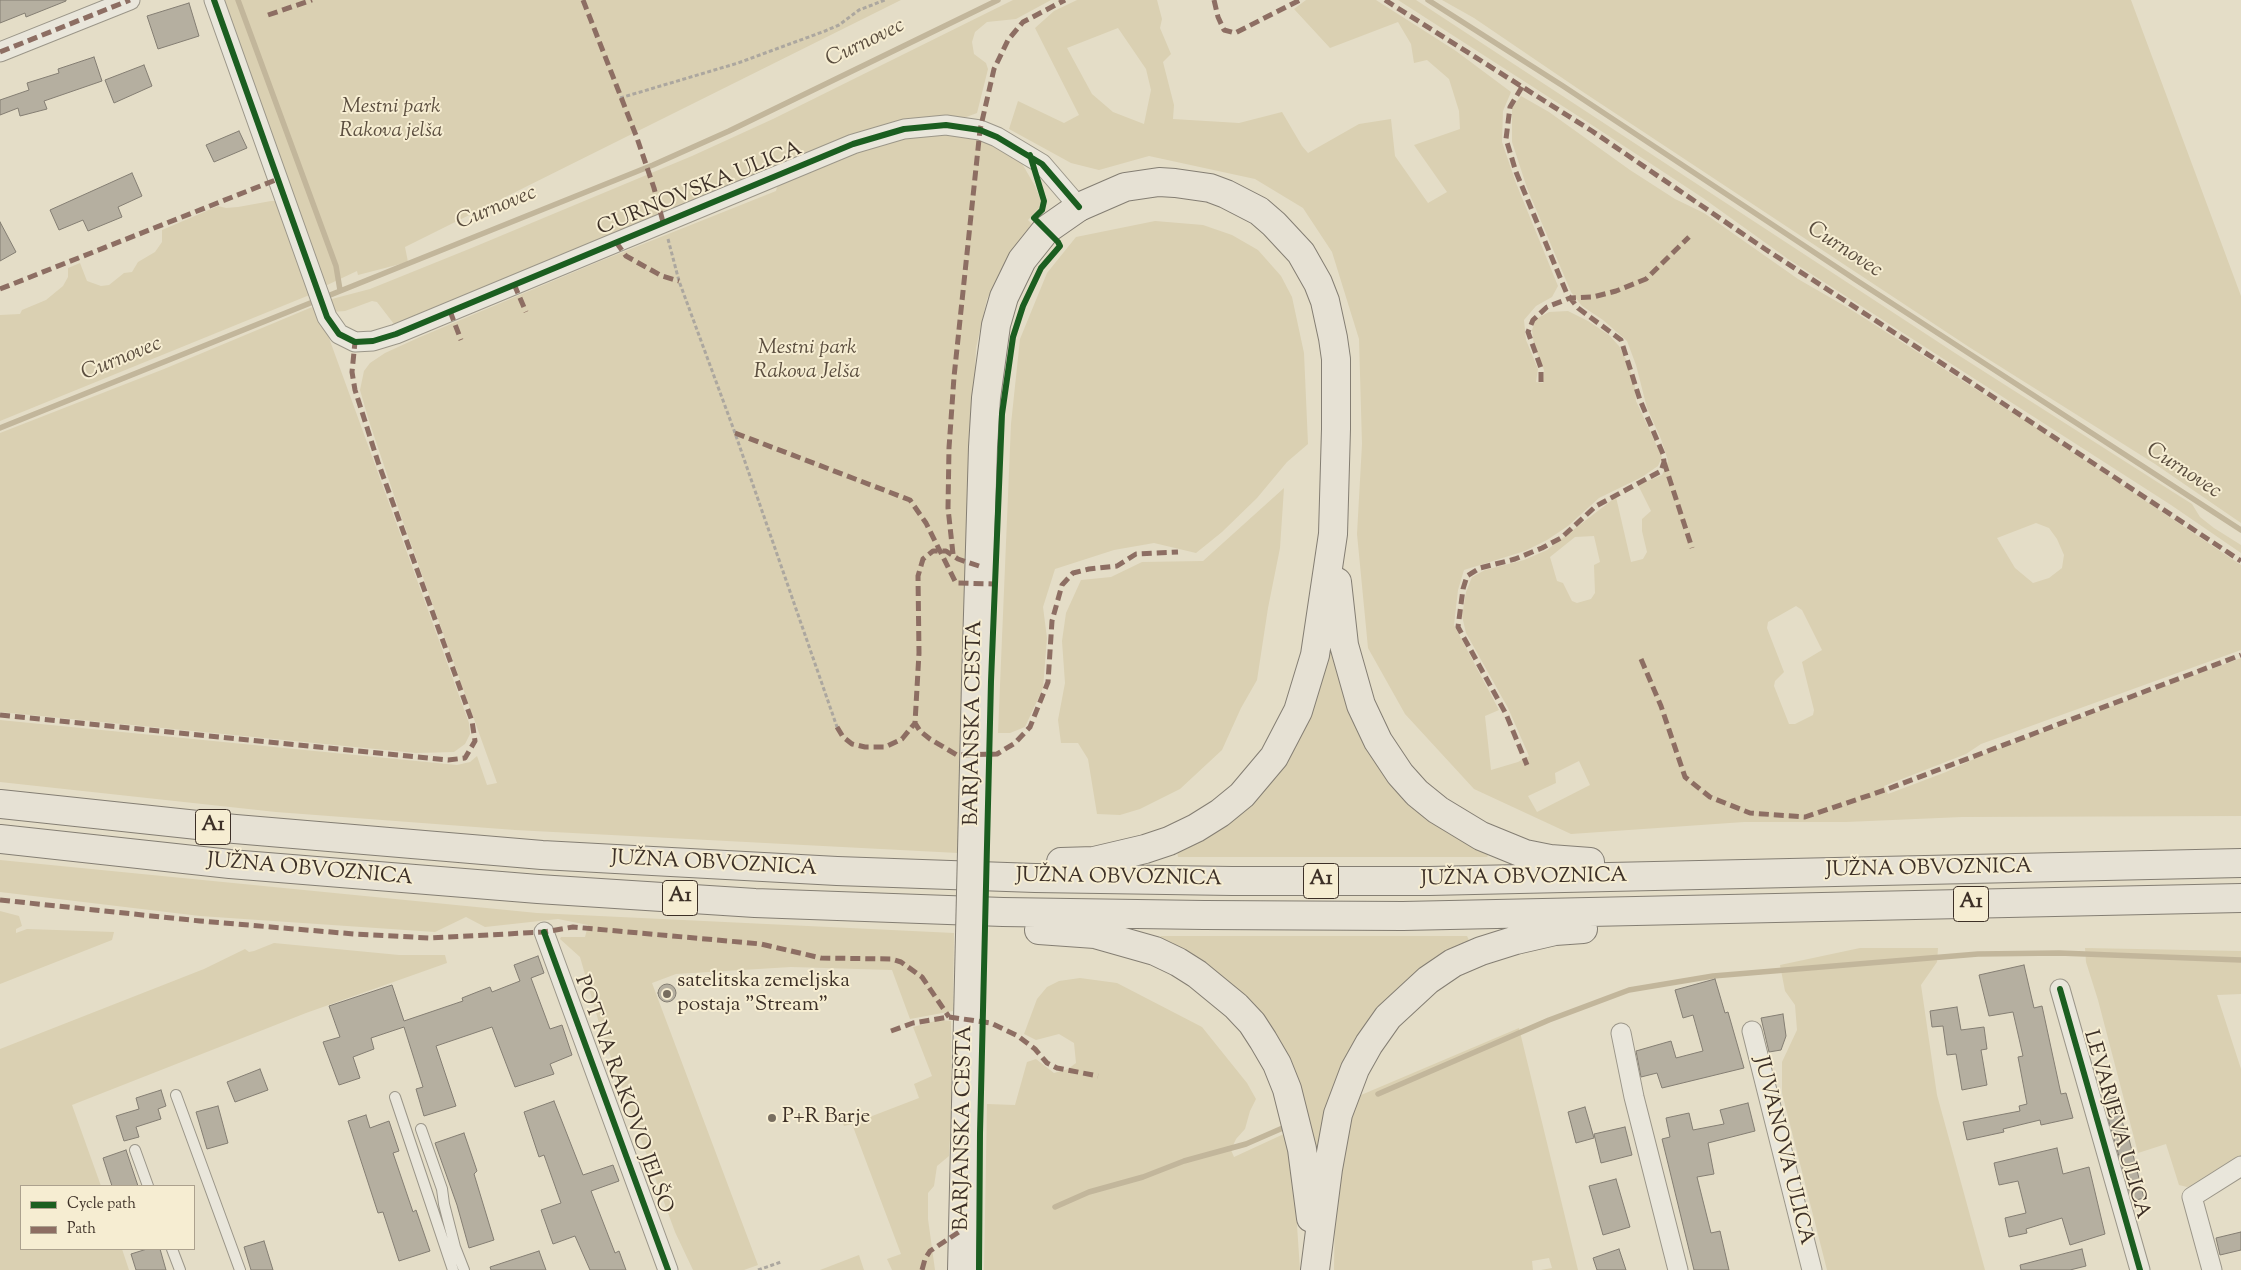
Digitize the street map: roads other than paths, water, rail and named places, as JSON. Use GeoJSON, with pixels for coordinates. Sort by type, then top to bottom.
{"type":"FeatureCollection","features":[{"type":"Feature","properties":{"kind":"main road","name":"BARJANSKA CESTA"},"geometry":{"type":"LineString","coordinates":[[962,1270],[976,681],[986,398],[996,325],[1004,297],[1022,260],[1046,230],[1079,207],[1109,193],[1140,184],[1159,182],[1192,185],[1226,194],[1259,212],[1288,236],[1301,253],[1318,283],[1334,338],[1337,402],[1333,534]]}},
{"type":"Feature","properties":{"kind":"main road"},"geometry":{"type":"LineString","coordinates":[[936,875],[1008,861],[1094,861],[1145,850],[1169,842],[1196,828],[1220,813],[1242,795],[1274,757],[1298,711],[1315,655],[1333,534]]}},
{"type":"Feature","properties":{"kind":"main road"},"geometry":{"type":"LineString","coordinates":[[1333,534],[1343,638],[1348,664],[1358,697],[1378,741],[1400,774],[1417,793],[1459,824],[1481,836],[1525,854],[1581,862],[1624,861],[1706,876]]}},
{"type":"Feature","properties":{"kind":"main road","name":"JUŽNA OBVOZNICA"},"geometry":{"type":"LineString","coordinates":[[0,804],[235,829],[513,853],[641,862],[936,875],[1281,881],[1706,876],[2241,863]]}},
{"type":"Feature","properties":{"kind":"main road","name":"JUŽNA OBVOZNICA"},"geometry":{"type":"LineString","coordinates":[[0,839],[230,864],[538,889],[755,903],[956,910],[1337,916],[2241,898]]}},
{"type":"Feature","properties":{"kind":"main road"},"geometry":{"type":"LineString","coordinates":[[956,910],[1010,928],[1095,934],[1155,951],[1197,974],[1236,1006],[1252,1023],[1263,1040],[1277,1064],[1288,1089],[1302,1149],[1316,1263]]}},
{"type":"Feature","properties":{"kind":"main road"},"geometry":{"type":"LineString","coordinates":[[1316,1263],[1330,1150],[1345,1092],[1354,1069],[1369,1044],[1388,1017],[1409,997],[1428,980],[1453,963],[1499,945],[1555,931],[1640,927],[1702,910]]}},
{"type":"Feature","properties":{"kind":"street"},"geometry":{"type":"LineString","coordinates":[[0,52],[130,0]]}},
{"type":"Feature","properties":{"kind":"street","name":"CURNOVSKA ULICA"},"geometry":{"type":"LineString","coordinates":[[214,0],[327,317],[339,334],[354,342],[373,341],[396,334],[853,144],[904,129],[946,125],[980,130],[997,137],[1030,155],[1053,175],[1079,207]]}},
{"type":"Feature","properties":{"kind":"street","name":"POT NA RAKOVO JELŠO"},"geometry":{"type":"LineString","coordinates":[[544,932],[668,1270]]}},
{"type":"Feature","properties":{"kind":"street","name":"LEVARJEVA ULICA"},"geometry":{"type":"LineString","coordinates":[[2060,989],[2140,1270]]}},
{"type":"Feature","properties":{"kind":"street","name":"JUVANOVA ULICA"},"geometry":{"type":"LineString","coordinates":[[1752,1031],[1812,1270]]}},
{"type":"Feature","properties":{"kind":"street"},"geometry":{"type":"LineString","coordinates":[[1621,1032],[1634,1097],[1678,1270]]}},
{"type":"Feature","properties":{"kind":"street"},"geometry":{"type":"LineString","coordinates":[[2212,1270],[2192,1197],[2241,1166]]}},
{"type":"Feature","properties":{"kind":"lane"},"geometry":{"type":"LineString","coordinates":[[176,1095],[240,1270]]}},
{"type":"Feature","properties":{"kind":"lane"},"geometry":{"type":"LineString","coordinates":[[396,1097],[451,1248],[464,1270]]}},
{"type":"Feature","properties":{"kind":"lane"},"geometry":{"type":"LineString","coordinates":[[421,1129],[442,1189],[453,1270]]}},
{"type":"Feature","properties":{"kind":"lane"},"geometry":{"type":"LineString","coordinates":[[135,1150],[148,1185]]}},
{"type":"Feature","properties":{"kind":"lane"},"geometry":{"type":"LineString","coordinates":[[172,1250],[180,1270]]}},
{"type":"Feature","properties":{"kind":"waterway"},"geometry":{"type":"LineString","coordinates":[[238,0],[336,266],[340,290]]}},
{"type":"Feature","properties":{"kind":"waterway","name":"Curnovec"},"geometry":{"type":"LineString","coordinates":[[0,428],[653,165],[729,131],[998,0]]}},
{"type":"Feature","properties":{"kind":"waterway","name":"Curnovec"},"geometry":{"type":"LineString","coordinates":[[1428,0],[1563,86],[1856,280],[2241,530]]}},
{"type":"Feature","properties":{"kind":"waterway"},"geometry":{"type":"LineString","coordinates":[[1378,1094],[1549,1020],[1629,990],[1713,976],[1978,954],[2059,953],[2241,960]]}},
{"type":"Feature","properties":{"kind":"waterway"},"geometry":{"type":"LineString","coordinates":[[1055,1207],[1089,1192],[1143,1177],[1184,1161],[1246,1144],[1285,1127]]}},
{"type":"Feature","properties":{"kind":"place","name":"satelitska zemeljska postaja \"Stream\""},"geometry":{"type":"Point","coordinates":[667,994]}},
{"type":"Feature","properties":{"kind":"place","name":"P+R Barje"},"geometry":{"type":"Point","coordinates":[772,1118]}},
{"type":"Feature","properties":{"kind":"park label","name":"Mestni park Rakova jelša"},"geometry":{"type":"Point","coordinates":[391,120]}},
{"type":"Feature","properties":{"kind":"park label","name":"Mestni park Rakova Jelša"},"geometry":{"type":"Point","coordinates":[807,361]}}]}
